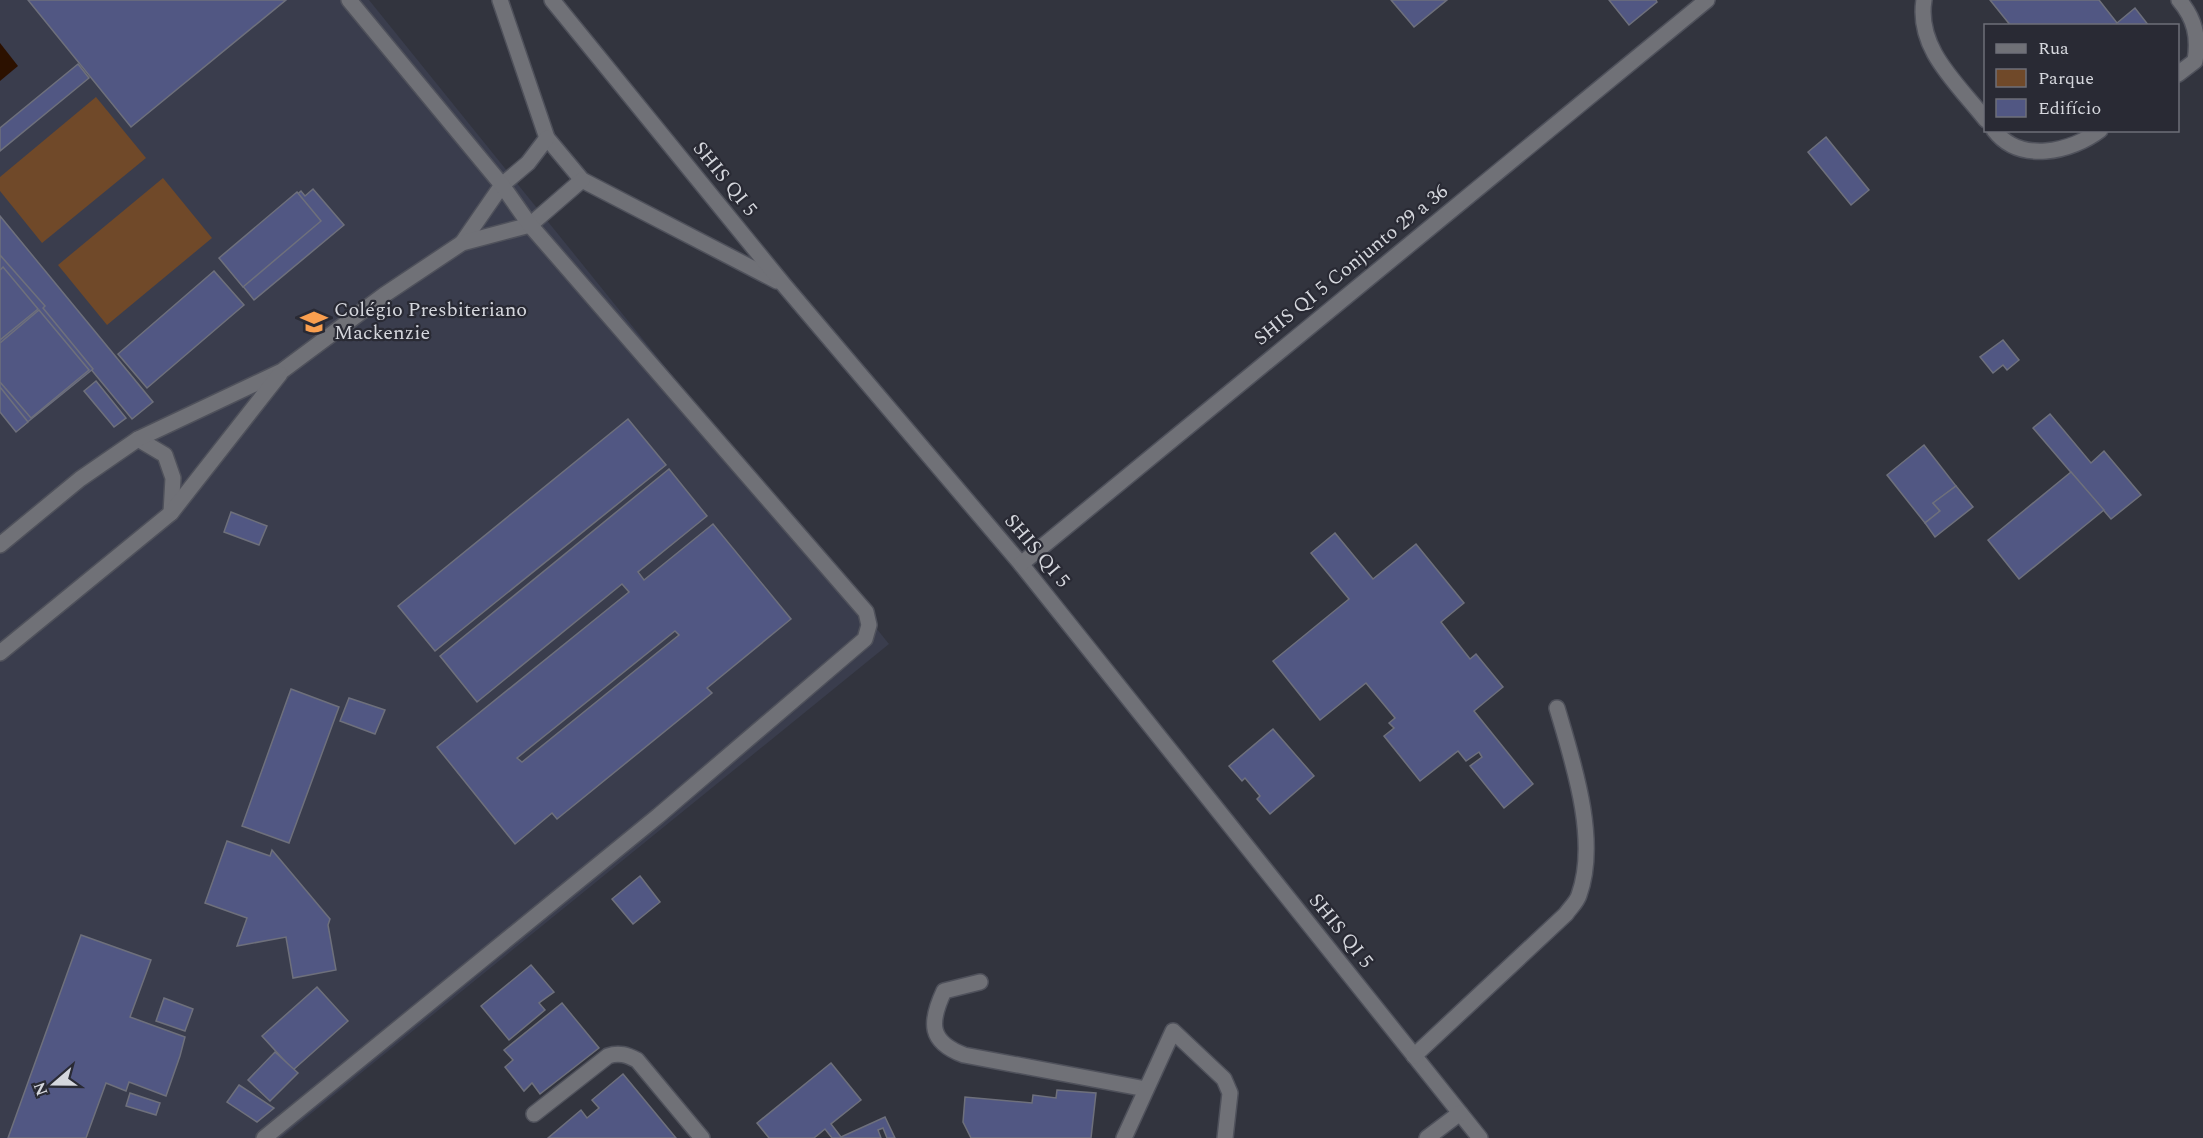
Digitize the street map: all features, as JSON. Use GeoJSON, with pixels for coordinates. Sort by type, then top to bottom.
{"type":"FeatureCollection","features":[{"type":"Feature","properties":{"kind":"street"},"geometry":{"type":"LineString","coordinates":[[264,1138],[658,816],[865,639],[869,625],[866,612],[530,225],[502,185],[349,0]]}},
{"type":"Feature","properties":{"kind":"street"},"geometry":{"type":"LineString","coordinates":[[500,0],[547,138],[582,180],[784,285]]}},
{"type":"Feature","properties":{"kind":"street","name":"SHIS QI 5"},"geometry":{"type":"LineString","coordinates":[[552,0],[784,285],[1021,564],[1480,1138]]}},
{"type":"Feature","properties":{"kind":"street","name":"SHIS QI 5 Conjunto 29 a 36"},"geometry":{"type":"LineString","coordinates":[[1021,564],[1707,0]]}},
{"type":"Feature","properties":{"kind":"street"},"geometry":{"type":"LineString","coordinates":[[1924,0],[1923,29],[1932,52],[1984,117]]}},
{"type":"Feature","properties":{"kind":"street"},"geometry":{"type":"LineString","coordinates":[[2179,0],[2190,13],[2199,40],[2195,61],[2179,73]]}},
{"type":"Feature","properties":{"kind":"street"},"geometry":{"type":"LineString","coordinates":[[1997,132],[2023,150],[2052,152],[2090,138],[2098,132]]}},
{"type":"Feature","properties":{"kind":"street"},"geometry":{"type":"LineString","coordinates":[[462,243],[502,185],[528,163],[547,138]]}},
{"type":"Feature","properties":{"kind":"street"},"geometry":{"type":"LineString","coordinates":[[0,545],[80,478],[138,439],[282,371],[384,295],[462,243],[530,225],[582,180]]}},
{"type":"Feature","properties":{"kind":"street"},"geometry":{"type":"LineString","coordinates":[[0,653],[171,513],[282,371]]}},
{"type":"Feature","properties":{"kind":"street"},"geometry":{"type":"LineString","coordinates":[[138,439],[165,455],[173,478],[171,513]]}},
{"type":"Feature","properties":{"kind":"street"},"geometry":{"type":"LineString","coordinates":[[1414,1056],[1566,914],[1579,897],[1587,855],[1576,771],[1557,708]]}},
{"type":"Feature","properties":{"kind":"street"},"geometry":{"type":"LineString","coordinates":[[980,982],[944,992],[934,1012],[936,1032],[945,1048],[964,1055],[1146,1089]]}},
{"type":"Feature","properties":{"kind":"street"},"geometry":{"type":"LineString","coordinates":[[1124,1138],[1173,1031],[1224,1078],[1230,1093],[1225,1138]]}},
{"type":"Feature","properties":{"kind":"street"},"geometry":{"type":"LineString","coordinates":[[534,1114],[608,1056],[627,1055],[638,1060],[702,1138]]}},
{"type":"Feature","properties":{"kind":"street"},"geometry":{"type":"LineString","coordinates":[[1427,1138],[1460,1113]]}},
{"type":"Feature","properties":{"kind":"shaded area","name":"Colégio Presbiteriano Mackenzie"},"geometry":{"type":"Polygon","coordinates":[[[0,0],[369,0],[889,644],[281,1138],[0,1138],[0,0]]]}},
{"type":"Feature","properties":{"kind":"shaded area"},"geometry":{"type":"Polygon","coordinates":[[[0,43],[18,66],[0,81],[0,43]]]}},
{"type":"Feature","properties":{"kind":"green space"},"geometry":{"type":"Polygon","coordinates":[[[96,97],[146,158],[42,243],[0,191],[0,177],[96,97]]]}},
{"type":"Feature","properties":{"kind":"green space"},"geometry":{"type":"Polygon","coordinates":[[[163,178],[212,238],[107,325],[58,265],[163,178]]]}},
{"type":"Feature","properties":{"kind":"building"},"geometry":{"type":"Polygon","coordinates":[[[28,0],[286,0],[131,127],[28,0]]]}},
{"type":"Feature","properties":{"kind":"building"},"geometry":{"type":"Polygon","coordinates":[[[1391,0],[1447,0],[1414,27],[1391,0]]]}},
{"type":"Feature","properties":{"kind":"building"},"geometry":{"type":"Polygon","coordinates":[[[1609,0],[1656,0],[1657,2],[1629,25],[1609,0]]]}},
{"type":"Feature","properties":{"kind":"building"},"geometry":{"type":"Polygon","coordinates":[[[1990,0],[2099,0],[2117,23],[2135,8],[2147,24],[2009,24],[1990,0]]]}},
{"type":"Feature","properties":{"kind":"building"},"geometry":{"type":"Polygon","coordinates":[[[78,64],[89,78],[0,151],[0,128],[78,64]]]}},
{"type":"Feature","properties":{"kind":"building"},"geometry":{"type":"Polygon","coordinates":[[[1826,137],[1869,190],[1851,205],[1808,152],[1826,137]]]}},
{"type":"Feature","properties":{"kind":"building"},"geometry":{"type":"Polygon","coordinates":[[[313,189],[344,225],[254,300],[221,259],[301,191],[305,196],[313,189]]]}},
{"type":"Feature","properties":{"kind":"building"},"geometry":{"type":"Polygon","coordinates":[[[297,192],[321,221],[243,287],[219,258],[297,192]]]}},
{"type":"Feature","properties":{"kind":"building"},"geometry":{"type":"Polygon","coordinates":[[[0,216],[153,402],[132,419],[0,259],[0,216]]]}},
{"type":"Feature","properties":{"kind":"building"},"geometry":{"type":"Polygon","coordinates":[[[0,255],[45,306],[43,308],[93,369],[19,429],[0,406],[0,255]]]}},
{"type":"Feature","properties":{"kind":"building"},"geometry":{"type":"Polygon","coordinates":[[[3,267],[38,309],[0,340],[0,270],[3,267]]]}},
{"type":"Feature","properties":{"kind":"building"},"geometry":{"type":"Polygon","coordinates":[[[214,271],[244,305],[147,388],[118,354],[214,271]]]}},
{"type":"Feature","properties":{"kind":"building"},"geometry":{"type":"Polygon","coordinates":[[[39,310],[89,370],[31,418],[0,382],[0,343],[39,310]]]}},
{"type":"Feature","properties":{"kind":"building"},"geometry":{"type":"Polygon","coordinates":[[[2003,340],[2019,360],[2007,370],[2003,365],[1993,373],[1980,357],[2003,340]]]}},
{"type":"Feature","properties":{"kind":"building"},"geometry":{"type":"Polygon","coordinates":[[[96,381],[126,418],[114,427],[84,391],[96,381]]]}},
{"type":"Feature","properties":{"kind":"building"},"geometry":{"type":"Polygon","coordinates":[[[0,387],[28,422],[16,432],[0,412],[0,387]]]}},
{"type":"Feature","properties":{"kind":"building"},"geometry":{"type":"Polygon","coordinates":[[[2050,414],[2091,463],[2104,451],[2141,495],[2111,519],[2033,428],[2050,414]]]}},
{"type":"Feature","properties":{"kind":"building"},"geometry":{"type":"Polygon","coordinates":[[[628,419],[666,465],[435,651],[398,606],[628,419]]]}},
{"type":"Feature","properties":{"kind":"building"},"geometry":{"type":"Polygon","coordinates":[[[1924,445],[1956,486],[1933,503],[1940,511],[1925,523],[1887,475],[1924,445]]]}},
{"type":"Feature","properties":{"kind":"building"},"geometry":{"type":"Polygon","coordinates":[[[669,469],[707,516],[638,572],[644,580],[713,524],[791,619],[707,688],[712,693],[557,819],[552,813],[515,844],[437,747],[629,592],[622,584],[477,702],[440,656],[669,469]],[[675,631],[517,758],[522,762],[679,635],[675,631]]]}},
{"type":"Feature","properties":{"kind":"building"},"geometry":{"type":"Polygon","coordinates":[[[2071,472],[2104,510],[2019,579],[1988,540],[2071,472]]]}},
{"type":"Feature","properties":{"kind":"building"},"geometry":{"type":"Polygon","coordinates":[[[1956,486],[1973,507],[1935,537],[1925,523],[1940,511],[1933,503],[1956,486]]]}},
{"type":"Feature","properties":{"kind":"building"},"geometry":{"type":"Polygon","coordinates":[[[231,512],[267,526],[259,545],[224,532],[231,512]]]}},
{"type":"Feature","properties":{"kind":"building"},"geometry":{"type":"Polygon","coordinates":[[[1335,533],[1373,579],[1416,544],[1464,603],[1441,622],[1470,659],[1476,654],[1503,687],[1474,711],[1533,784],[1504,808],[1470,766],[1482,757],[1479,752],[1466,761],[1458,751],[1420,781],[1384,736],[1394,728],[1389,723],[1395,718],[1366,683],[1320,720],[1273,661],[1349,599],[1311,553],[1335,533]]]}},
{"type":"Feature","properties":{"kind":"building"},"geometry":{"type":"Polygon","coordinates":[[[291,689],[339,707],[289,843],[242,826],[291,689]]]}},
{"type":"Feature","properties":{"kind":"building"},"geometry":{"type":"Polygon","coordinates":[[[349,698],[385,710],[375,734],[340,721],[349,698]]]}},
{"type":"Feature","properties":{"kind":"building"},"geometry":{"type":"Polygon","coordinates":[[[1273,729],[1314,776],[1270,814],[1257,799],[1260,796],[1245,778],[1242,781],[1229,766],[1273,729]]]}},
{"type":"Feature","properties":{"kind":"building"},"geometry":{"type":"Polygon","coordinates":[[[227,841],[270,856],[272,850],[330,919],[328,925],[336,970],[293,978],[286,937],[237,946],[247,918],[205,903],[227,841]]]}},
{"type":"Feature","properties":{"kind":"building"},"geometry":{"type":"Polygon","coordinates":[[[640,876],[660,902],[633,924],[612,899],[640,876]]]}},
{"type":"Feature","properties":{"kind":"building"},"geometry":{"type":"Polygon","coordinates":[[[81,935],[151,960],[130,1017],[185,1037],[166,1096],[129,1082],[126,1091],[106,1083],[86,1138],[8,1138],[81,935]]]}},
{"type":"Feature","properties":{"kind":"building"},"geometry":{"type":"Polygon","coordinates":[[[531,965],[554,992],[539,1003],[545,1010],[509,1040],[481,1006],[531,965]]]}},
{"type":"Feature","properties":{"kind":"building"},"geometry":{"type":"Polygon","coordinates":[[[317,987],[348,1021],[293,1070],[262,1036],[317,987]]]}},
{"type":"Feature","properties":{"kind":"building"},"geometry":{"type":"Polygon","coordinates":[[[164,998],[193,1009],[185,1031],[156,1021],[164,998]]]}},
{"type":"Feature","properties":{"kind":"building"},"geometry":{"type":"Polygon","coordinates":[[[562,1003],[599,1048],[540,1094],[532,1083],[524,1091],[505,1067],[513,1060],[504,1050],[562,1003]]]}},
{"type":"Feature","properties":{"kind":"building"},"geometry":{"type":"Polygon","coordinates":[[[275,1052],[298,1073],[270,1101],[248,1080],[275,1052]]]}},
{"type":"Feature","properties":{"kind":"building"},"geometry":{"type":"Polygon","coordinates":[[[831,1063],[861,1100],[831,1124],[841,1137],[885,1117],[895,1138],[887,1138],[883,1128],[878,1130],[881,1138],[832,1138],[825,1129],[814,1138],[769,1138],[757,1123],[831,1063]]]}},
{"type":"Feature","properties":{"kind":"building"},"geometry":{"type":"Polygon","coordinates":[[[623,1074],[676,1138],[548,1138],[581,1110],[587,1118],[599,1108],[592,1100],[623,1074]]]}},
{"type":"Feature","properties":{"kind":"building"},"geometry":{"type":"Polygon","coordinates":[[[239,1085],[274,1108],[257,1122],[227,1102],[239,1085]]]}},
{"type":"Feature","properties":{"kind":"building"},"geometry":{"type":"Polygon","coordinates":[[[1057,1090],[1096,1093],[1091,1138],[971,1138],[963,1122],[965,1097],[1032,1103],[1033,1095],[1056,1098],[1057,1090]]]}},
{"type":"Feature","properties":{"kind":"building"},"geometry":{"type":"Polygon","coordinates":[[[130,1093],[160,1103],[156,1115],[126,1106],[130,1093]]]}},
{"type":"Feature","properties":{"kind":"place","name":"Colégio Presbiteriano Mackenzie"},"geometry":{"type":"Point","coordinates":[314,322]}}]}
